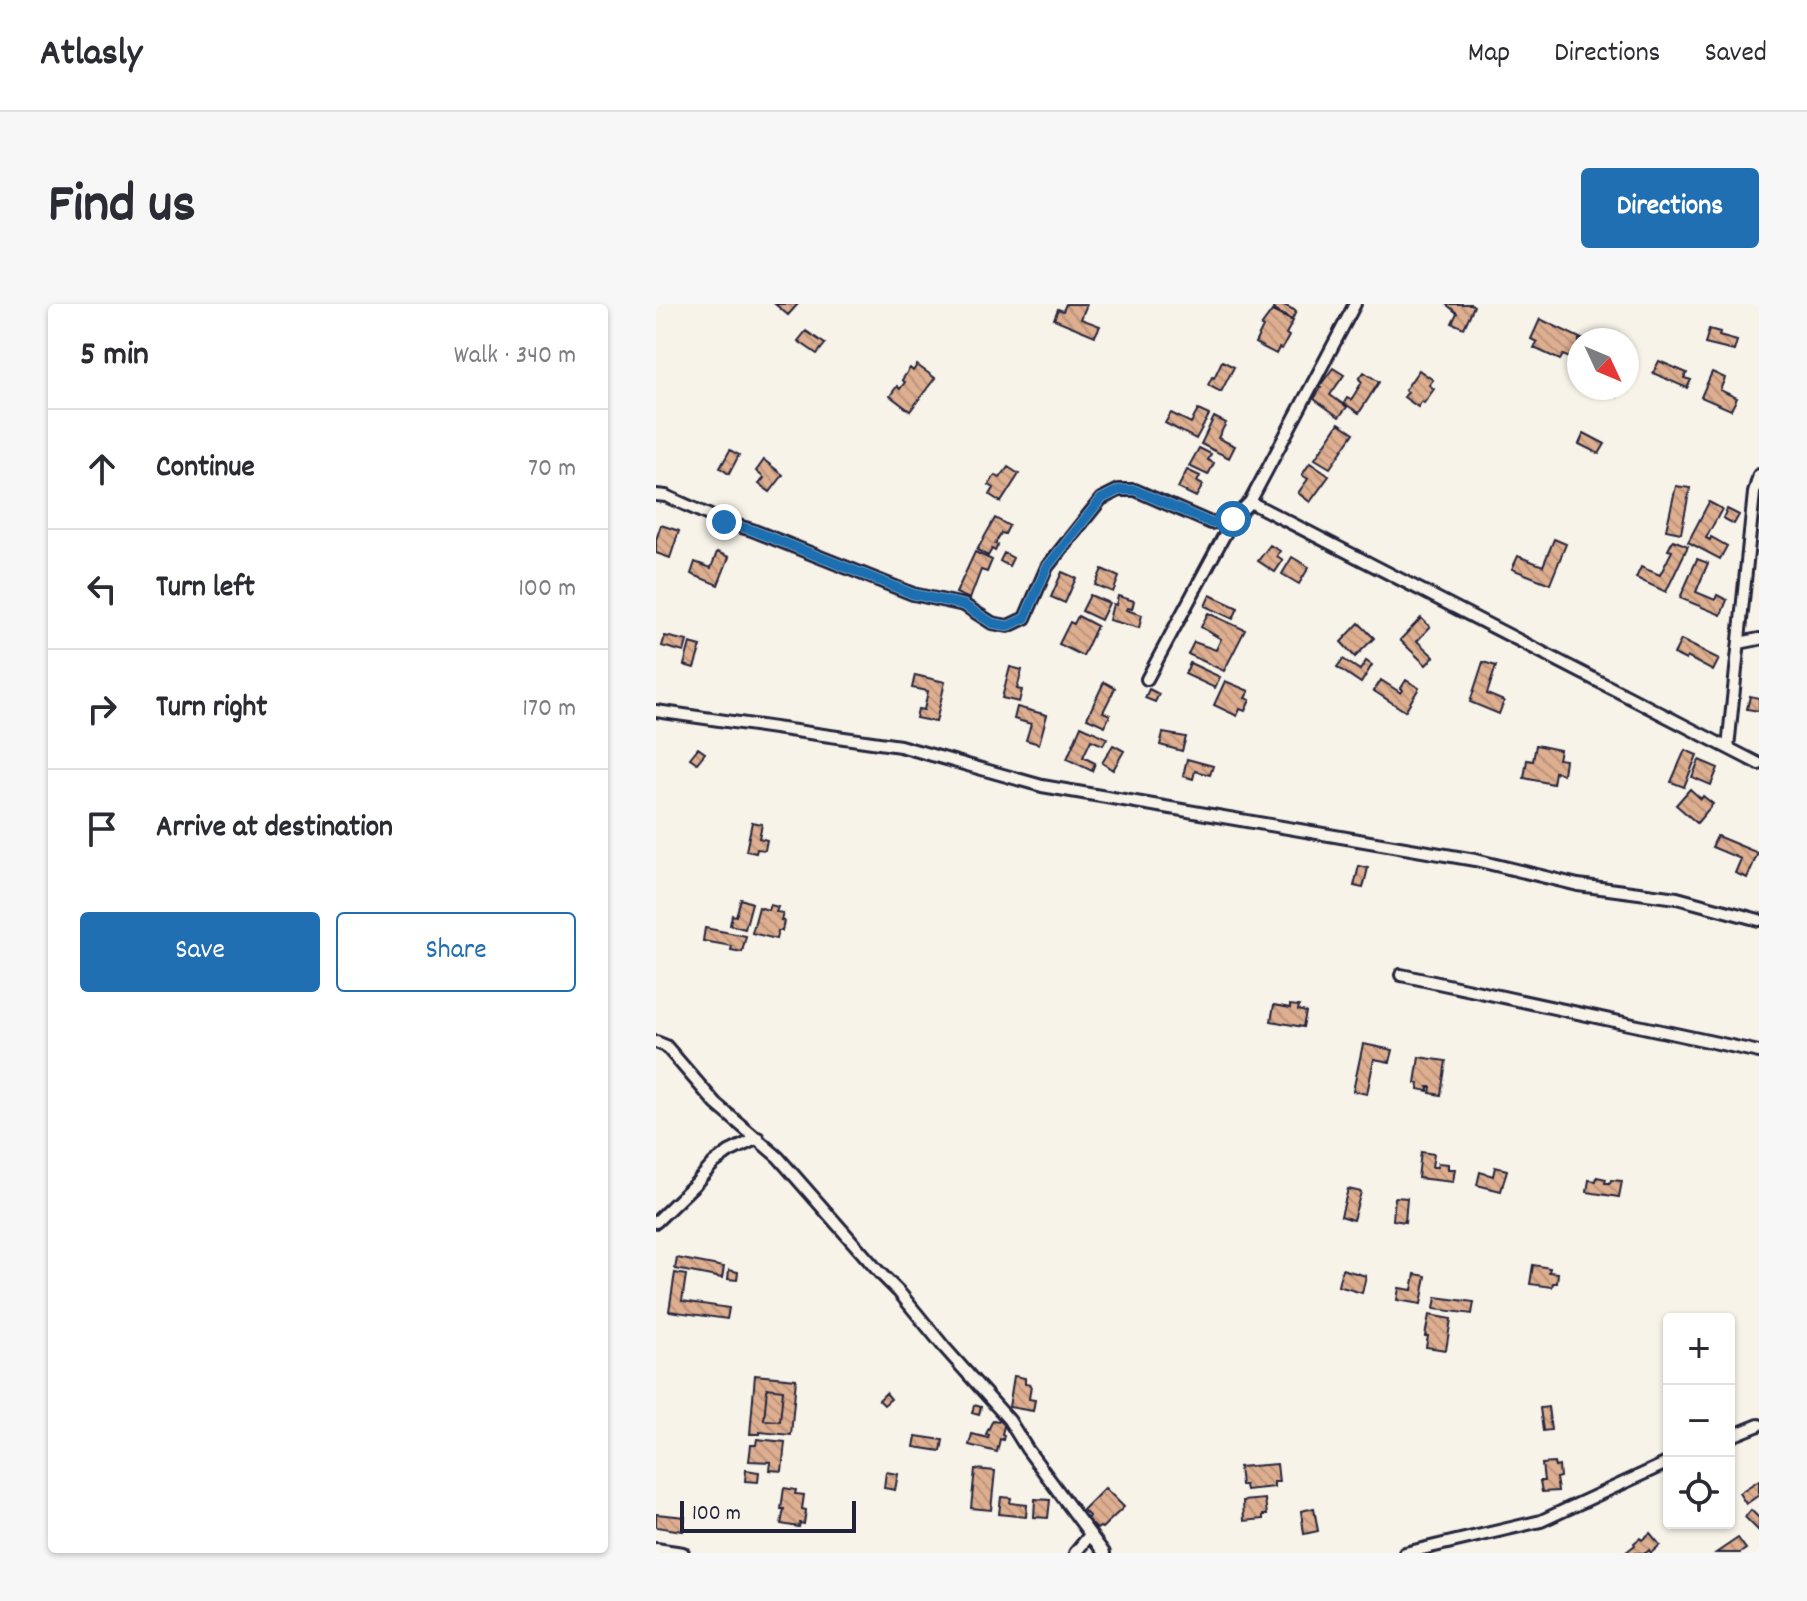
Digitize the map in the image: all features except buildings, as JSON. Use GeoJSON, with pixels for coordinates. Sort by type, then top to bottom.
{"type":"FeatureCollection","features":[{"type":"Feature","properties":{"kind":"street"},"geometry":{"type":"LineString","coordinates":[[1147,679],[1233,519],[1250,502],[1355,304]]}},
{"type":"Feature","properties":{"kind":"street"},"geometry":{"type":"LineString","coordinates":[[1728,748],[1754,493],[1759,475]]}},
{"type":"Feature","properties":{"kind":"street"},"geometry":{"type":"LineString","coordinates":[[656,495],[666,496],[724,522],[752,530],[913,594],[964,605],[992,623],[1008,626],[1025,618],[1047,567],[1101,499],[1119,490],[1135,490],[1211,523],[1233,519]]}},
{"type":"Feature","properties":{"kind":"street"},"geometry":{"type":"LineString","coordinates":[[1250,502],[1759,764]]}},
{"type":"Feature","properties":{"kind":"street"},"geometry":{"type":"LineString","coordinates":[[1739,643],[1759,639]]}},
{"type":"Feature","properties":{"kind":"street"},"geometry":{"type":"LineString","coordinates":[[656,711],[900,746],[1042,786],[1475,860],[1578,885],[1677,898],[1759,920]]}},
{"type":"Feature","properties":{"kind":"street"},"geometry":{"type":"LineString","coordinates":[[1401,975],[1759,1052]]}},
{"type":"Feature","properties":{"kind":"street"},"geometry":{"type":"LineString","coordinates":[[656,1042],[666,1046],[716,1104],[758,1138],[808,1190],[1009,1420],[1104,1553]]}},
{"type":"Feature","properties":{"kind":"street"},"geometry":{"type":"LineString","coordinates":[[656,1222],[714,1163],[758,1138]]}},
{"type":"Feature","properties":{"kind":"street"},"geometry":{"type":"LineString","coordinates":[[1735,1435],[1759,1425]]}},
{"type":"Feature","properties":{"kind":"street"},"geometry":{"type":"LineString","coordinates":[[1405,1553],[1541,1521],[1663,1465]]}},
{"type":"Feature","properties":{"kind":"street"},"geometry":{"type":"LineString","coordinates":[[1075,1553],[1090,1535]]}},
{"type":"Feature","properties":{"kind":"street"},"geometry":{"type":"LineString","coordinates":[[656,1549],[683,1553]]}},
{"type":"Feature","properties":{"kind":"route"},"geometry":{"type":"LineString","coordinates":[[724,522],[752,530],[913,594],[964,605],[992,623],[1008,626],[1025,618],[1047,567],[1101,499],[1119,490],[1135,490],[1211,523],[1233,519]]}}]}
